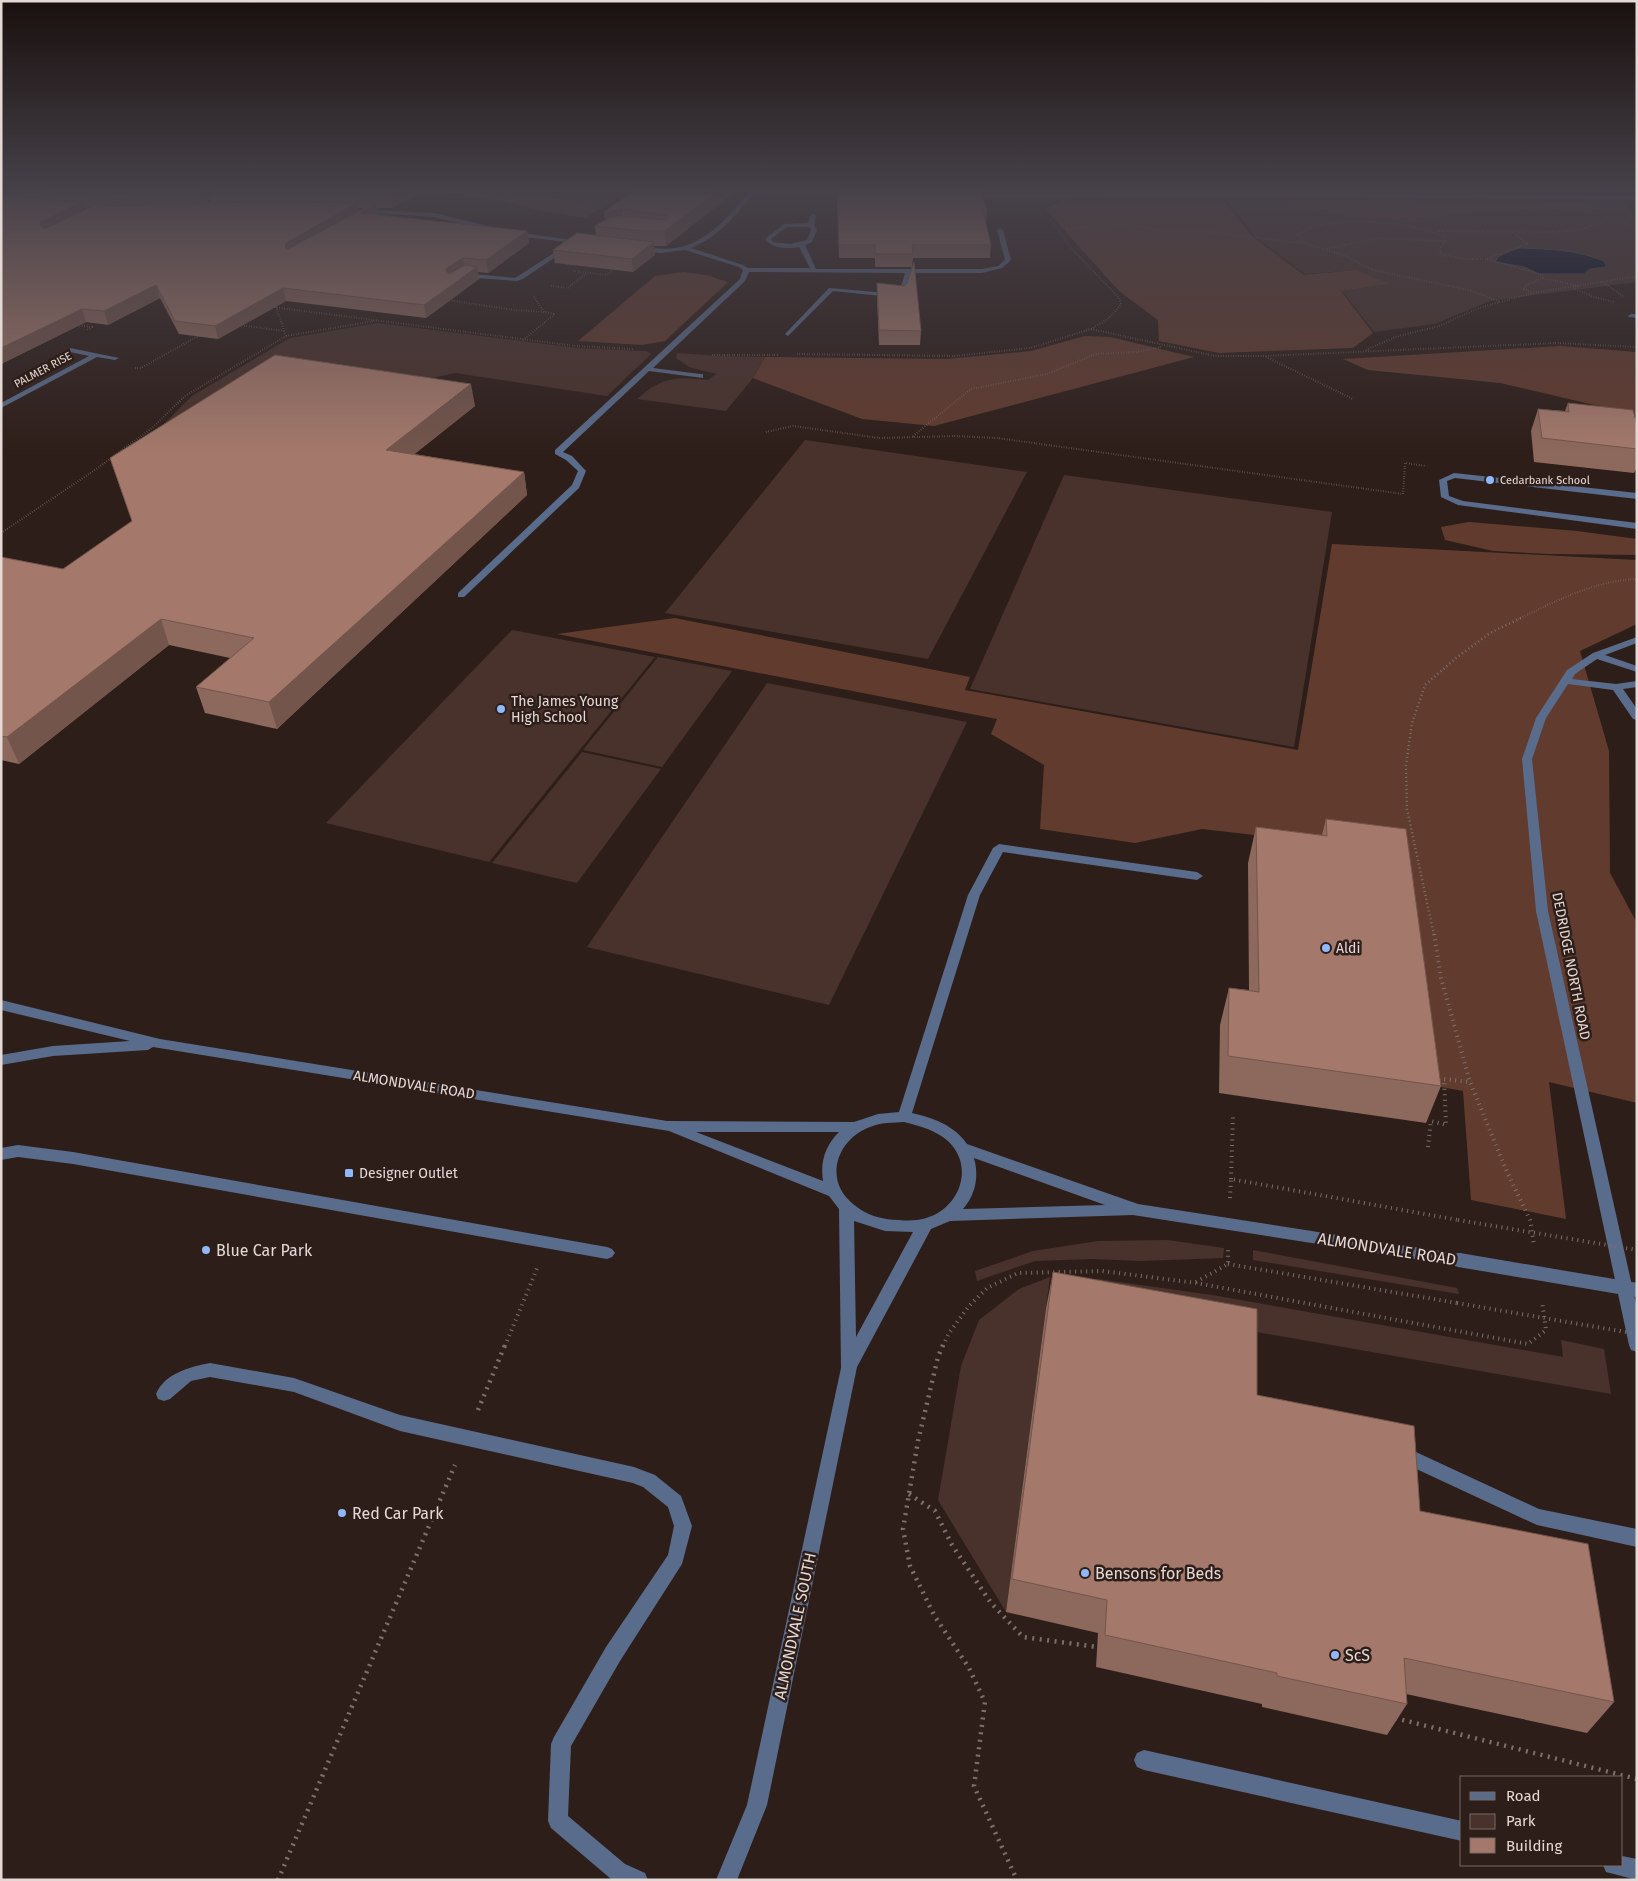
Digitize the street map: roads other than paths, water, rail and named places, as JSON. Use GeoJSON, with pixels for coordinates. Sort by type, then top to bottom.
{"type":"FeatureCollection","features":[{"type":"Feature","properties":{"kind":"street"},"geometry":{"type":"LineString","coordinates":[[496,278],[515,280],[521,278]]}},
{"type":"Feature","properties":{"kind":"street"},"geometry":{"type":"LineString","coordinates":[[461,595],[576,486],[582,471],[569,458],[558,452],[744,278]]}},
{"type":"Feature","properties":{"kind":"street"},"geometry":{"type":"LineString","coordinates":[[831,289],[902,296],[907,278]]}},
{"type":"Feature","properties":{"kind":"street"},"geometry":{"type":"LineString","coordinates":[[788,334],[838,280]]}},
{"type":"Feature","properties":{"kind":"street","name":"PALMER RISE"},"geometry":{"type":"LineString","coordinates":[[73,350],[115,358]]}},
{"type":"Feature","properties":{"kind":"street","name":"PALMER RISE"},"geometry":{"type":"LineString","coordinates":[[1,406],[96,355]]}},
{"type":"Feature","properties":{"kind":"street"},"geometry":{"type":"LineString","coordinates":[[648,369],[700,376]]}},
{"type":"Feature","properties":{"kind":"street"},"geometry":{"type":"LineString","coordinates":[[1637,496],[1454,475],[1443,480],[1445,497],[1461,503],[1637,526]]}},
{"type":"Feature","properties":{"kind":"street","name":"DEDRIDGE NORTH ROAD"},"geometry":{"type":"LineString","coordinates":[[1637,640],[1596,655],[1571,672],[1541,718],[1528,759],[1542,911],[1637,1345]]}},
{"type":"Feature","properties":{"kind":"street"},"geometry":{"type":"LineString","coordinates":[[1596,655],[1637,669]]}},
{"type":"Feature","properties":{"kind":"street"},"geometry":{"type":"LineString","coordinates":[[1565,681],[1616,687],[1637,684]]}},
{"type":"Feature","properties":{"kind":"street"},"geometry":{"type":"LineString","coordinates":[[1616,687],[1637,717]]}},
{"type":"Feature","properties":{"kind":"street"},"geometry":{"type":"LineString","coordinates":[[904,1117],[974,895],[998,848],[1198,876]]}},
{"type":"Feature","properties":{"kind":"street","name":"ALMONDVALE ROAD"},"geometry":{"type":"LineString","coordinates":[[1,1005],[160,1044],[667,1126],[855,1127]]}},
{"type":"Feature","properties":{"kind":"street","name":"ALMONDVALE ROAD"},"geometry":{"type":"LineString","coordinates":[[1,1060],[53,1051],[160,1044]]}},
{"type":"Feature","properties":{"kind":"street"},"geometry":{"type":"LineString","coordinates":[[904,1117],[927,1122],[948,1133],[962,1148],[970,1166],[969,1183],[962,1200],[946,1216],[925,1225],[895,1227],[866,1221],[846,1208],[834,1190],[828,1172],[829,1156],[839,1141],[855,1127],[876,1119],[904,1117]]}},
{"type":"Feature","properties":{"kind":"street","name":"ALMONDVALE ROAD"},"geometry":{"type":"LineString","coordinates":[[667,1126],[834,1190]]}},
{"type":"Feature","properties":{"kind":"street","name":"ALMONDVALE ROAD"},"geometry":{"type":"LineString","coordinates":[[962,1148],[1137,1210],[1459,1260],[1637,1290]]}},
{"type":"Feature","properties":{"kind":"street"},"geometry":{"type":"LineString","coordinates":[[1,1154],[18,1151],[73,1158],[607,1253]]}},
{"type":"Feature","properties":{"kind":"street","name":"ALMONDVALE SOUTH"},"geometry":{"type":"LineString","coordinates":[[726,1880],[757,1805],[849,1368],[846,1208]]}},
{"type":"Feature","properties":{"kind":"street","name":"ALMONDVALE ROAD"},"geometry":{"type":"LineString","coordinates":[[946,1216],[1137,1210]]}},
{"type":"Feature","properties":{"kind":"street","name":"ALMONDVALE SOUTH"},"geometry":{"type":"LineString","coordinates":[[849,1368],[925,1225]]}},
{"type":"Feature","properties":{"kind":"street"},"geometry":{"type":"LineString","coordinates":[[164,1394],[186,1375],[210,1370],[294,1385],[400,1423],[634,1474],[649,1481],[675,1502],[684,1526],[676,1558],[613,1654],[561,1744],[558,1821],[618,1872],[638,1880]]}},
{"type":"Feature","properties":{"kind":"street"},"geometry":{"type":"LineString","coordinates":[[1389,1448],[1537,1517],[1637,1538]]}},
{"type":"Feature","properties":{"kind":"street"},"geometry":{"type":"LineString","coordinates":[[1144,1760],[1460,1831]]}},
{"type":"Feature","properties":{"kind":"street"},"geometry":{"type":"LineString","coordinates":[[1618,1866],[1637,1870]]}},
{"type":"Feature","properties":{"kind":"place","name":"Cedarbank School"},"geometry":{"type":"Point","coordinates":[1490,480]}},
{"type":"Feature","properties":{"kind":"place","name":"The James Young High School"},"geometry":{"type":"Point","coordinates":[501,709]}},
{"type":"Feature","properties":{"kind":"place","name":"Aldi"},"geometry":{"type":"Point","coordinates":[1326,948]}},
{"type":"Feature","properties":{"kind":"place","name":"Designer Outlet"},"geometry":{"type":"Point","coordinates":[349,1173]}},
{"type":"Feature","properties":{"kind":"place","name":"Blue Car Park"},"geometry":{"type":"Point","coordinates":[206,1250]}},
{"type":"Feature","properties":{"kind":"place","name":"Red Car Park"},"geometry":{"type":"Point","coordinates":[342,1513]}},
{"type":"Feature","properties":{"kind":"place","name":"Bensons for Beds"},"geometry":{"type":"Point","coordinates":[1085,1573]}},
{"type":"Feature","properties":{"kind":"place","name":"ScS"},"geometry":{"type":"Point","coordinates":[1335,1655]}}]}
